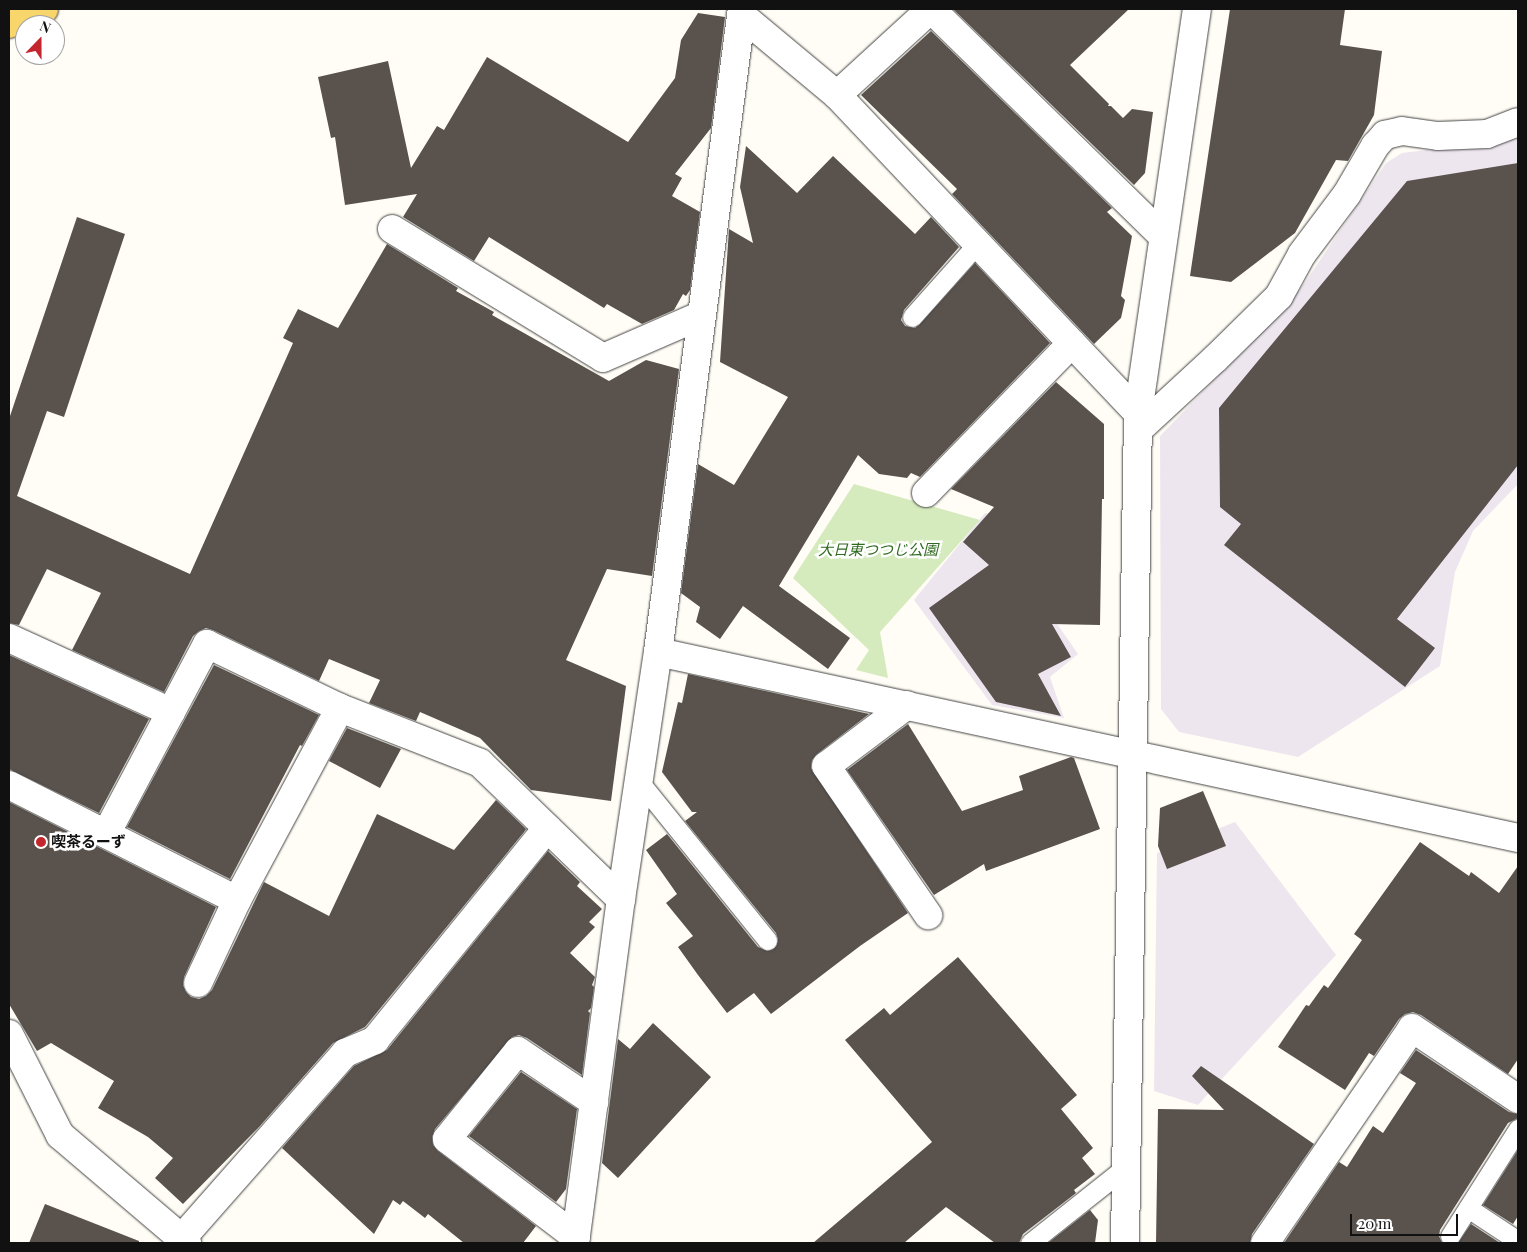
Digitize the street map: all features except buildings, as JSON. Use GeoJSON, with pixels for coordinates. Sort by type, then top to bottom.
{"type":"FeatureCollection","features":[{"type":"Feature","properties":{"kind":"main road"},"geometry":{"type":"LineString","coordinates":[[9,24],[44,9]]}},
{"type":"Feature","properties":{"kind":"street"},"geometry":{"type":"LineString","coordinates":[[837,95],[931,9],[1163,236]]}},
{"type":"Feature","properties":{"kind":"street"},"geometry":{"type":"LineString","coordinates":[[1125,1243],[1138,421],[1197,9]]}},
{"type":"Feature","properties":{"kind":"street"},"geometry":{"type":"LineString","coordinates":[[738,11],[837,95],[1072,343],[1138,421]]}},
{"type":"Feature","properties":{"kind":"street"},"geometry":{"type":"LineString","coordinates":[[575,1240],[621,899],[658,652],[702,315],[738,11]]}},
{"type":"Feature","properties":{"kind":"street"},"geometry":{"type":"LineString","coordinates":[[1138,421],[1215,359],[1279,296],[1302,254],[1347,194],[1375,146],[1385,135],[1402,131],[1438,136],[1486,134],[1518,122]]}},
{"type":"Feature","properties":{"kind":"street"},"geometry":{"type":"LineString","coordinates":[[392,229],[603,358],[702,315]]}},
{"type":"Feature","properties":{"kind":"street"},"geometry":{"type":"LineString","coordinates":[[926,493],[1072,343]]}},
{"type":"Feature","properties":{"kind":"street"},"geometry":{"type":"LineString","coordinates":[[9,638],[171,712]]}},
{"type":"Feature","properties":{"kind":"street"},"geometry":{"type":"LineString","coordinates":[[106,834],[207,644],[340,708],[480,763],[621,899]]}},
{"type":"Feature","properties":{"kind":"street"},"geometry":{"type":"LineString","coordinates":[[658,652],[1518,838]]}},
{"type":"Feature","properties":{"kind":"street"},"geometry":{"type":"LineString","coordinates":[[906,705],[826,766],[928,915]]}},
{"type":"Feature","properties":{"kind":"street"},"geometry":{"type":"LineString","coordinates":[[198,983],[237,900],[340,708]]}},
{"type":"Feature","properties":{"kind":"street"},"geometry":{"type":"LineString","coordinates":[[9,785],[237,900]]}},
{"type":"Feature","properties":{"kind":"street"},"geometry":{"type":"LineString","coordinates":[[9,1034],[60,1135],[184,1240],[345,1053],[374,1040],[547,828]]}},
{"type":"Feature","properties":{"kind":"street"},"geometry":{"type":"LineString","coordinates":[[1265,1243],[1412,1028],[1518,1099]]}},
{"type":"Feature","properties":{"kind":"street"},"geometry":{"type":"LineString","coordinates":[[575,1240],[447,1139],[518,1051],[594,1102]]}},
{"type":"Feature","properties":{"kind":"lane"},"geometry":{"type":"LineString","coordinates":[[912,317],[978,243]]}},
{"type":"Feature","properties":{"kind":"lane"},"geometry":{"type":"LineString","coordinates":[[638,780],[767,940]]}},
{"type":"Feature","properties":{"kind":"lane"},"geometry":{"type":"LineString","coordinates":[[1450,1236],[1518,1129]]}},
{"type":"Feature","properties":{"kind":"lane"},"geometry":{"type":"LineString","coordinates":[[1030,1243],[1126,1168]]}},
{"type":"Feature","properties":{"kind":"lane"},"geometry":{"type":"LineString","coordinates":[[1468,1208],[1518,1241]]}},
{"type":"Feature","properties":{"kind":"shaded area"},"geometry":{"type":"Polygon","coordinates":[[[1518,139],[1518,484],[1473,531],[1455,572],[1440,666],[1298,757],[1179,732],[1161,709],[1160,436],[1299,291],[1386,163],[1402,153],[1518,139]]]}},
{"type":"Feature","properties":{"kind":"shaded area"},"geometry":{"type":"Polygon","coordinates":[[[985,513],[1050,523],[1049,612],[1078,654],[1050,677],[1064,718],[992,705],[914,600],[985,513]]]}},
{"type":"Feature","properties":{"kind":"shaded area"},"geometry":{"type":"Polygon","coordinates":[[[1235,822],[1336,955],[1198,1105],[1154,1091],[1157,853],[1235,822]]]}},
{"type":"Feature","properties":{"kind":"green space","name":"大日東つつじ公園"},"geometry":{"type":"Polygon","coordinates":[[[854,484],[980,520],[880,632],[888,678],[856,670],[869,650],[793,578],[854,484]]]}},
{"type":"Feature","properties":{"kind":"place","name":"喫茶るーず"},"geometry":{"type":"Point","coordinates":[41,842]}}]}
